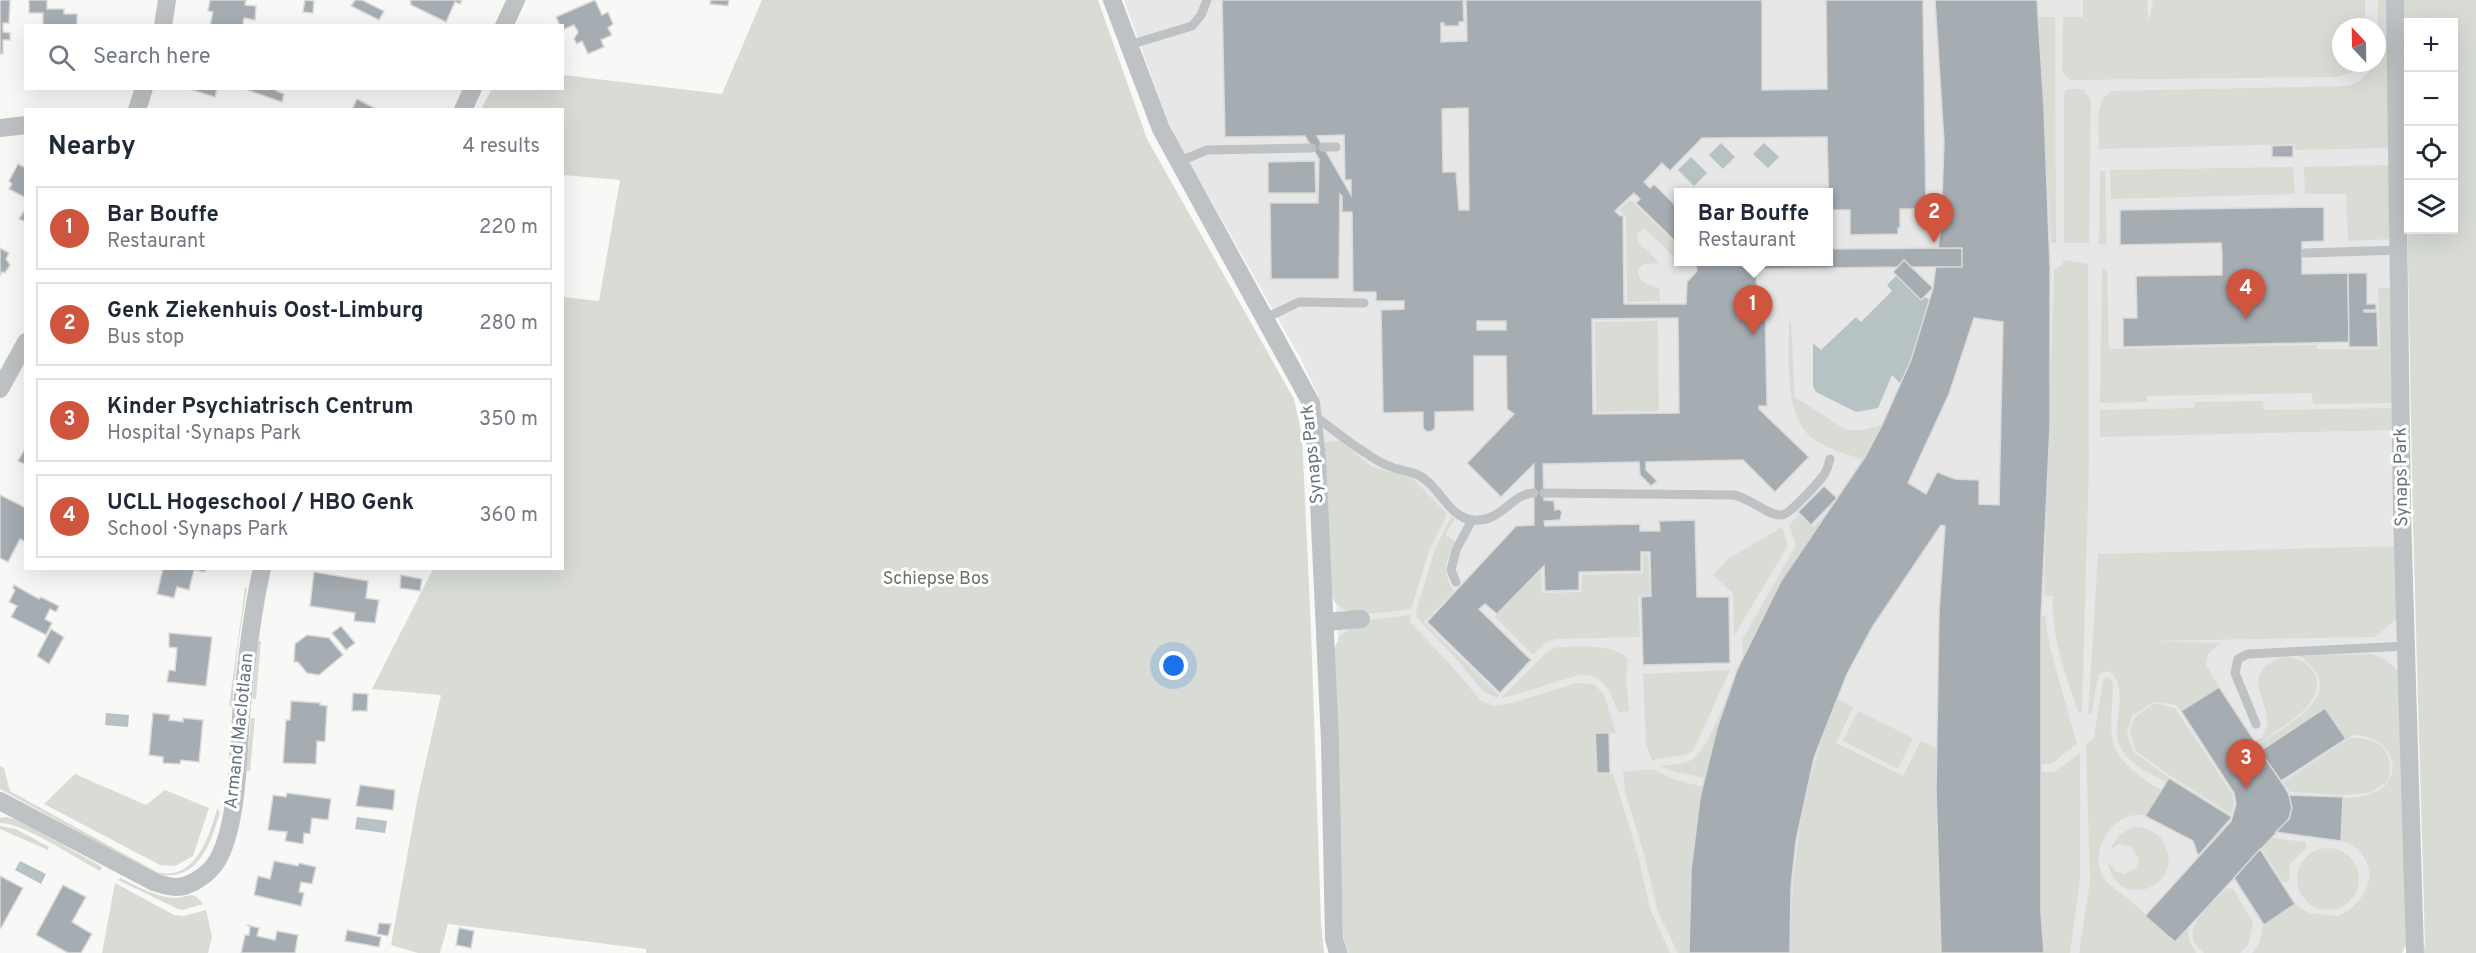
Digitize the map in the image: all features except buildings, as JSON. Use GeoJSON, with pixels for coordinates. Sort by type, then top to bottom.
{"type":"FeatureCollection","features":[{"type":"Feature","properties":{"kind":"street"},"geometry":{"type":"LineString","coordinates":[[164,24],[167,0]]}},
{"type":"Feature","properties":{"kind":"street"},"geometry":{"type":"LineString","coordinates":[[505,24],[516,0]]}},
{"type":"Feature","properties":{"kind":"street","name":"Synaps Park"},"geometry":{"type":"LineString","coordinates":[[1112,0],[1161,129],[1311,403],[1325,622],[1334,939],[1338,953]]}},
{"type":"Feature","properties":{"kind":"street","name":"Synaps Park"},"geometry":{"type":"LineString","coordinates":[[2395,0],[2402,513],[2415,953]]}},
{"type":"Feature","properties":{"kind":"street"},"geometry":{"type":"LineString","coordinates":[[137,108],[143,90]]}},
{"type":"Feature","properties":{"kind":"street"},"geometry":{"type":"LineString","coordinates":[[464,108],[472,90]]}},
{"type":"Feature","properties":{"kind":"street"},"geometry":{"type":"LineString","coordinates":[[0,128],[24,125]]}},
{"type":"Feature","properties":{"kind":"street"},"geometry":{"type":"LineString","coordinates":[[0,389],[24,346]]}},
{"type":"Feature","properties":{"kind":"street","name":"Armand Maclotlaan"},"geometry":{"type":"LineString","coordinates":[[0,801],[154,882],[178,887],[198,879],[209,871],[217,861],[222,848],[236,790],[251,624],[262,570]]}},
{"type":"Feature","properties":{"kind":"street"},"geometry":{"type":"LineString","coordinates":[[1325,622],[1361,619]]}},
{"type":"Feature","properties":{"kind":"lane"},"geometry":{"type":"LineString","coordinates":[[1130,45],[1192,26],[1201,15],[1207,0]]}},
{"type":"Feature","properties":{"kind":"lane"},"geometry":{"type":"LineString","coordinates":[[1323,147],[1336,147]]}},
{"type":"Feature","properties":{"kind":"lane"},"geometry":{"type":"LineString","coordinates":[[1178,162],[1207,150],[1312,148]]}},
{"type":"Feature","properties":{"kind":"lane"},"geometry":{"type":"LineString","coordinates":[[2305,253],[2400,250]]}},
{"type":"Feature","properties":{"kind":"lane"},"geometry":{"type":"LineString","coordinates":[[1264,319],[1299,302],[1364,303]]}},
{"type":"Feature","properties":{"kind":"lane"},"geometry":{"type":"LineString","coordinates":[[1312,415],[1365,453],[1392,467],[1415,472],[1428,482],[1451,509],[1472,520],[1489,519],[1501,513],[1527,493],[1734,495],[1746,498],[1766,511],[1782,515],[1790,511],[1825,475],[1830,459]]}},
{"type":"Feature","properties":{"kind":"lane"},"geometry":{"type":"LineString","coordinates":[[1456,582],[1451,570],[1456,550],[1472,520]]}},
{"type":"Feature","properties":{"kind":"lane"},"geometry":{"type":"LineString","coordinates":[[2256,724],[2235,673],[2238,659],[2248,654],[2407,646]]}},
{"type":"Feature","properties":{"kind":"shaded area"},"geometry":{"type":"Polygon","coordinates":[[[1124,0],[2389,0],[2388,159],[2399,617],[2393,953],[1353,953],[1336,599],[1324,442],[1318,395],[1301,359],[1171,130],[1124,0]]]}},
{"type":"Feature","properties":{"kind":"shaded area"},"geometry":{"type":"Polygon","coordinates":[[[1721,143],[1735,157],[1723,169],[1709,155],[1721,143]]]}},
{"type":"Feature","properties":{"kind":"shaded area"},"geometry":{"type":"Polygon","coordinates":[[[1764,143],[1779,157],[1768,168],[1753,154],[1764,143]]]}},
{"type":"Feature","properties":{"kind":"shaded area"},"geometry":{"type":"Polygon","coordinates":[[[1691,157],[1707,173],[1694,186],[1678,170],[1691,157]]]}},
{"type":"Feature","properties":{"kind":"shaded area"},"geometry":{"type":"Polygon","coordinates":[[[1896,276],[1921,300],[1925,297],[1930,300],[1911,360],[1900,383],[1892,375],[1878,408],[1856,412],[1816,392],[1813,386],[1813,343],[1821,350],[1856,317],[1861,322],[1892,291],[1887,285],[1896,276]]]}},
{"type":"Feature","properties":{"kind":"shaded area"},"geometry":{"type":"Polygon","coordinates":[[[106,713],[129,715],[128,727],[105,725],[106,713]]]}},
{"type":"Feature","properties":{"kind":"shaded area"},"geometry":{"type":"Polygon","coordinates":[[[357,817],[387,821],[385,833],[355,829],[357,817]]]}},
{"type":"Feature","properties":{"kind":"shaded area"},"geometry":{"type":"Polygon","coordinates":[[[20,861],[46,874],[41,884],[15,870],[20,861]]]}},
{"type":"Feature","properties":{"kind":"green space","name":"Schiepse Bos"},"geometry":{"type":"Polygon","coordinates":[[[762,0],[1098,0],[1147,139],[1294,399],[1302,435],[1324,953],[646,953],[646,949],[448,924],[440,953],[418,953],[391,945],[418,796],[441,695],[372,689],[432,570],[564,570],[564,297],[599,301],[620,180],[564,175],[564,108],[482,108],[491,90],[564,90],[564,75],[722,94],[762,0]]]}},
{"type":"Feature","properties":{"kind":"green space"},"geometry":{"type":"Polygon","coordinates":[[[2083,0],[2147,0],[2148,18],[2150,18],[2153,0],[2365,0],[2365,18],[2332,18],[2332,72],[2352,72],[2337,77],[2070,80],[2062,72],[2063,17],[2083,17],[2083,0]]]}},
{"type":"Feature","properties":{"kind":"green space"},"geometry":{"type":"Polygon","coordinates":[[[2378,0],[2389,0],[2391,148],[2295,150],[2295,144],[2099,149],[2100,108],[2106,95],[2112,91],[2349,86],[2360,81],[2368,72],[2386,72],[2386,18],[2378,18],[2378,0]]]}},
{"type":"Feature","properties":{"kind":"green space"},"geometry":{"type":"Polygon","coordinates":[[[2403,0],[2476,0],[2476,953],[2422,953],[2425,944],[2407,234],[2458,234],[2458,18],[2404,18],[2404,52],[2403,0]]]}},
{"type":"Feature","properties":{"kind":"green space"},"geometry":{"type":"Polygon","coordinates":[[[2039,17],[2055,17],[2056,243],[2051,243],[2039,17]]]}},
{"type":"Feature","properties":{"kind":"green space"},"geometry":{"type":"Polygon","coordinates":[[[2067,89],[2083,89],[2091,100],[2089,243],[2064,243],[2064,94],[2067,89]]]}},
{"type":"Feature","properties":{"kind":"green space"},"geometry":{"type":"Polygon","coordinates":[[[2391,165],[2393,239],[2348,241],[2346,194],[2305,194],[2304,167],[2391,165]]]}},
{"type":"Feature","properties":{"kind":"green space"},"geometry":{"type":"Polygon","coordinates":[[[2293,167],[2295,194],[2111,199],[2110,170],[2293,167]]]}},
{"type":"Feature","properties":{"kind":"green space"},"geometry":{"type":"Polygon","coordinates":[[[2100,171],[2105,171],[2107,245],[2099,244],[2100,171]]]}},
{"type":"Feature","properties":{"kind":"green space"},"geometry":{"type":"Polygon","coordinates":[[[1630,200],[1674,242],[1674,256],[1644,228],[1637,234],[1637,241],[1660,263],[1644,264],[1638,269],[1638,273],[1641,280],[1659,288],[1660,301],[1627,302],[1626,216],[1619,210],[1630,200]]]}},
{"type":"Feature","properties":{"kind":"green space"},"geometry":{"type":"Polygon","coordinates":[[[2064,260],[2088,264],[2089,461],[2082,712],[2079,713],[2057,641],[2053,596],[2044,595],[2054,270],[2062,265],[2064,260]]]}},
{"type":"Feature","properties":{"kind":"green space"},"geometry":{"type":"Polygon","coordinates":[[[2102,269],[2107,269],[2109,349],[2317,345],[2317,349],[2380,349],[2378,288],[2393,288],[2394,403],[2313,404],[2312,393],[2147,396],[2147,402],[2100,403],[2102,269]]]}},
{"type":"Feature","properties":{"kind":"green space"},"geometry":{"type":"Polygon","coordinates":[[[1789,320],[1795,397],[1846,430],[1862,430],[1882,425],[1863,460],[1815,440],[1804,430],[1797,417],[1790,385],[1789,320]]]}},
{"type":"Feature","properties":{"kind":"green space"},"geometry":{"type":"Polygon","coordinates":[[[1658,321],[1659,411],[1596,412],[1595,322],[1658,321]]]}},
{"type":"Feature","properties":{"kind":"green space"},"geometry":{"type":"Polygon","coordinates":[[[2263,401],[2264,410],[2394,408],[2395,430],[2100,437],[2100,410],[2194,408],[2195,402],[2263,401]]]}},
{"type":"Feature","properties":{"kind":"green space"},"geometry":{"type":"Polygon","coordinates":[[[1340,441],[1372,467],[1412,478],[1447,514],[1429,551],[1411,609],[1382,613],[1350,611],[1341,608],[1335,602],[1329,589],[1324,442],[1340,441]]]}},
{"type":"Feature","properties":{"kind":"green space"},"geometry":{"type":"Polygon","coordinates":[[[1827,513],[1781,581],[1743,656],[1742,640],[1796,545],[1789,525],[1799,515],[1813,527],[1827,513]]]}},
{"type":"Feature","properties":{"kind":"green space"},"geometry":{"type":"Polygon","coordinates":[[[1451,517],[1455,519],[1445,535],[1455,541],[1447,560],[1446,572],[1454,591],[1424,622],[1499,695],[1497,698],[1484,692],[1453,655],[1417,618],[1416,613],[1435,549],[1451,517]]]}},
{"type":"Feature","properties":{"kind":"green space"},"geometry":{"type":"Polygon","coordinates":[[[1782,527],[1788,545],[1734,636],[1733,593],[1713,575],[1728,559],[1782,527]]]}},
{"type":"Feature","properties":{"kind":"green space"},"geometry":{"type":"Polygon","coordinates":[[[2397,546],[2399,617],[2375,637],[2152,641],[2226,643],[2219,644],[2208,654],[2206,665],[2219,687],[2181,711],[2176,705],[2153,702],[2132,716],[2127,734],[2134,752],[2169,778],[2232,817],[2216,837],[2204,828],[2179,791],[2138,766],[2125,754],[2117,737],[2119,688],[2110,671],[2100,673],[2098,676],[2092,712],[2088,715],[2098,554],[2397,546]]]}},
{"type":"Feature","properties":{"kind":"green space"},"geometry":{"type":"Polygon","coordinates":[[[1643,554],[1648,554],[1650,595],[1638,596],[1640,637],[1556,639],[1545,643],[1533,655],[1495,617],[1541,570],[1542,593],[1581,592],[1582,575],[1643,573],[1643,554]]]}},
{"type":"Feature","properties":{"kind":"green space"},"geometry":{"type":"Polygon","coordinates":[[[245,588],[247,589],[238,645],[232,707],[229,706],[245,588]]]}},
{"type":"Feature","properties":{"kind":"green space"},"geometry":{"type":"Polygon","coordinates":[[[1411,615],[1410,622],[1480,700],[1493,706],[1512,703],[1577,683],[1593,684],[1604,694],[1616,733],[1595,734],[1597,773],[1613,774],[1638,855],[1650,909],[1670,953],[1346,953],[1331,654],[1341,635],[1362,621],[1411,615]]]}},
{"type":"Feature","properties":{"kind":"green space"},"geometry":{"type":"Polygon","coordinates":[[[2041,616],[2045,616],[2050,648],[2077,744],[2051,764],[2041,764],[2041,616]]]}},
{"type":"Feature","properties":{"kind":"green space"},"geometry":{"type":"Polygon","coordinates":[[[258,641],[261,641],[256,699],[252,699],[258,641]]]}},
{"type":"Feature","properties":{"kind":"green space"},"geometry":{"type":"Polygon","coordinates":[[[1558,647],[1604,648],[1613,650],[1628,659],[1626,679],[1629,711],[1618,712],[1605,685],[1587,675],[1579,675],[1500,699],[1549,650],[1558,647]]]}},
{"type":"Feature","properties":{"kind":"green space"},"geometry":{"type":"Polygon","coordinates":[[[2372,654],[2386,660],[2400,673],[2406,945],[2402,953],[2252,953],[2259,945],[2263,925],[2234,878],[2260,849],[2295,904],[2309,913],[2339,916],[2357,902],[2368,884],[2368,865],[2353,846],[2328,838],[2276,832],[2289,795],[2350,798],[2368,795],[2381,789],[2389,781],[2392,771],[2392,760],[2388,751],[2380,743],[2368,737],[2353,735],[2281,781],[2257,746],[2298,718],[2310,707],[2318,695],[2320,683],[2314,670],[2299,656],[2372,654]]]}},
{"type":"Feature","properties":{"kind":"green space"},"geometry":{"type":"Polygon","coordinates":[[[2283,657],[2299,660],[2309,666],[2317,681],[2316,692],[2301,713],[2258,744],[2256,741],[2263,736],[2268,723],[2260,693],[2259,677],[2270,663],[2283,657]]]}},
{"type":"Feature","properties":{"kind":"green space"},"geometry":{"type":"Polygon","coordinates":[[[1730,670],[1693,751],[1685,755],[1652,760],[1646,745],[1643,674],[1730,670]]]}},
{"type":"Feature","properties":{"kind":"green space"},"geometry":{"type":"Polygon","coordinates":[[[2106,677],[2111,679],[2113,684],[2111,731],[2118,754],[2135,772],[2189,807],[2196,842],[2155,819],[2143,815],[2132,816],[2121,820],[2106,835],[2101,845],[2099,867],[2109,885],[2128,898],[2175,942],[2188,928],[2189,941],[2196,953],[2079,953],[2090,881],[2086,745],[2094,738],[2103,680],[2106,677]]]}},
{"type":"Feature","properties":{"kind":"green space"},"geometry":{"type":"Polygon","coordinates":[[[1731,687],[1717,728],[1705,778],[1675,772],[1660,766],[1686,762],[1699,754],[1710,737],[1731,687]]]}},
{"type":"Feature","properties":{"kind":"green space"},"geometry":{"type":"Polygon","coordinates":[[[1837,699],[1853,707],[1836,743],[1903,776],[1921,741],[1937,748],[1936,790],[1941,953],[1790,953],[1793,886],[1801,824],[1815,763],[1837,699]]]}},
{"type":"Feature","properties":{"kind":"green space"},"geometry":{"type":"Polygon","coordinates":[[[2154,703],[2175,708],[2232,794],[2234,804],[2231,814],[2136,751],[2130,733],[2134,718],[2154,703]]]}},
{"type":"Feature","properties":{"kind":"green space"},"geometry":{"type":"Polygon","coordinates":[[[1858,711],[1913,738],[1898,769],[1843,741],[1858,711]]]}},
{"type":"Feature","properties":{"kind":"green space"},"geometry":{"type":"Polygon","coordinates":[[[251,718],[255,718],[250,771],[246,771],[251,718]]]}},
{"type":"Feature","properties":{"kind":"green space"},"geometry":{"type":"Polygon","coordinates":[[[2350,738],[2370,740],[2383,748],[2389,761],[2388,781],[2369,793],[2345,795],[2290,792],[2283,782],[2350,738]]]}},
{"type":"Feature","properties":{"kind":"green space"},"geometry":{"type":"Polygon","coordinates":[[[2080,753],[2080,879],[2070,953],[2044,953],[2041,912],[2040,772],[2054,772],[2080,753]]]}},
{"type":"Feature","properties":{"kind":"green space"},"geometry":{"type":"Polygon","coordinates":[[[0,766],[4,768],[10,791],[157,872],[170,873],[191,864],[205,844],[217,809],[220,812],[206,850],[199,860],[180,873],[168,875],[153,873],[0,789],[0,766]]]}},
{"type":"Feature","properties":{"kind":"green space"},"geometry":{"type":"Polygon","coordinates":[[[1652,769],[1673,779],[1703,787],[1691,870],[1689,953],[1678,953],[1658,912],[1625,791],[1623,772],[1652,769]]]}},
{"type":"Feature","properties":{"kind":"green space"},"geometry":{"type":"Polygon","coordinates":[[[75,774],[146,805],[165,790],[209,808],[193,856],[175,866],[160,865],[44,804],[75,774]]]}},
{"type":"Feature","properties":{"kind":"green space"},"geometry":{"type":"Polygon","coordinates":[[[6,817],[20,821],[102,867],[100,871],[35,834],[0,823],[0,818],[6,817]]]}},
{"type":"Feature","properties":{"kind":"green space"},"geometry":{"type":"Polygon","coordinates":[[[0,826],[16,829],[49,847],[48,850],[0,829],[0,826]]]}},
{"type":"Feature","properties":{"kind":"green space"},"geometry":{"type":"Polygon","coordinates":[[[2133,827],[2147,829],[2158,835],[2164,843],[2168,859],[2166,872],[2158,882],[2147,888],[2135,890],[2123,886],[2113,877],[2108,861],[2115,871],[2124,874],[2136,868],[2139,860],[2132,847],[2118,844],[2110,850],[2119,836],[2133,827]]]}},
{"type":"Feature","properties":{"kind":"green space"},"geometry":{"type":"Polygon","coordinates":[[[2272,838],[2306,842],[2306,848],[2290,864],[2289,881],[2283,882],[2262,849],[2272,838]]]}},
{"type":"Feature","properties":{"kind":"green space"},"geometry":{"type":"Polygon","coordinates":[[[2328,848],[2345,853],[2350,857],[2354,862],[2359,879],[2354,896],[2350,901],[2345,905],[2328,910],[2311,905],[2306,901],[2302,896],[2297,879],[2302,862],[2306,857],[2311,853],[2328,848]]]}},
{"type":"Feature","properties":{"kind":"green space"},"geometry":{"type":"Polygon","coordinates":[[[120,878],[160,896],[179,898],[190,895],[199,899],[203,904],[183,910],[178,909],[118,880],[120,878]]]}},
{"type":"Feature","properties":{"kind":"green space"},"geometry":{"type":"Polygon","coordinates":[[[115,883],[174,915],[184,916],[206,910],[212,937],[208,953],[102,953],[115,883]]]}},
{"type":"Feature","properties":{"kind":"green space"},"geometry":{"type":"Polygon","coordinates":[[[2231,888],[2253,923],[2248,945],[2240,953],[2204,953],[2194,942],[2194,927],[2203,912],[2226,889],[2231,888]]]}},
{"type":"Feature","properties":{"kind":"place","name":"Genk Ziekenhuis Oost-Limburg"},"geometry":{"type":"Point","coordinates":[1934,243]}},
{"type":"Feature","properties":{"kind":"place","name":"UCLL Hogeschool / HBO Genk"},"geometry":{"type":"Point","coordinates":[2246,319]}},
{"type":"Feature","properties":{"kind":"place","name":"Bar Bouffe"},"geometry":{"type":"Point","coordinates":[1753,335]}},
{"type":"Feature","properties":{"kind":"place","name":"Kinder Psychiatrisch Centrum"},"geometry":{"type":"Point","coordinates":[2246,789]}}]}
